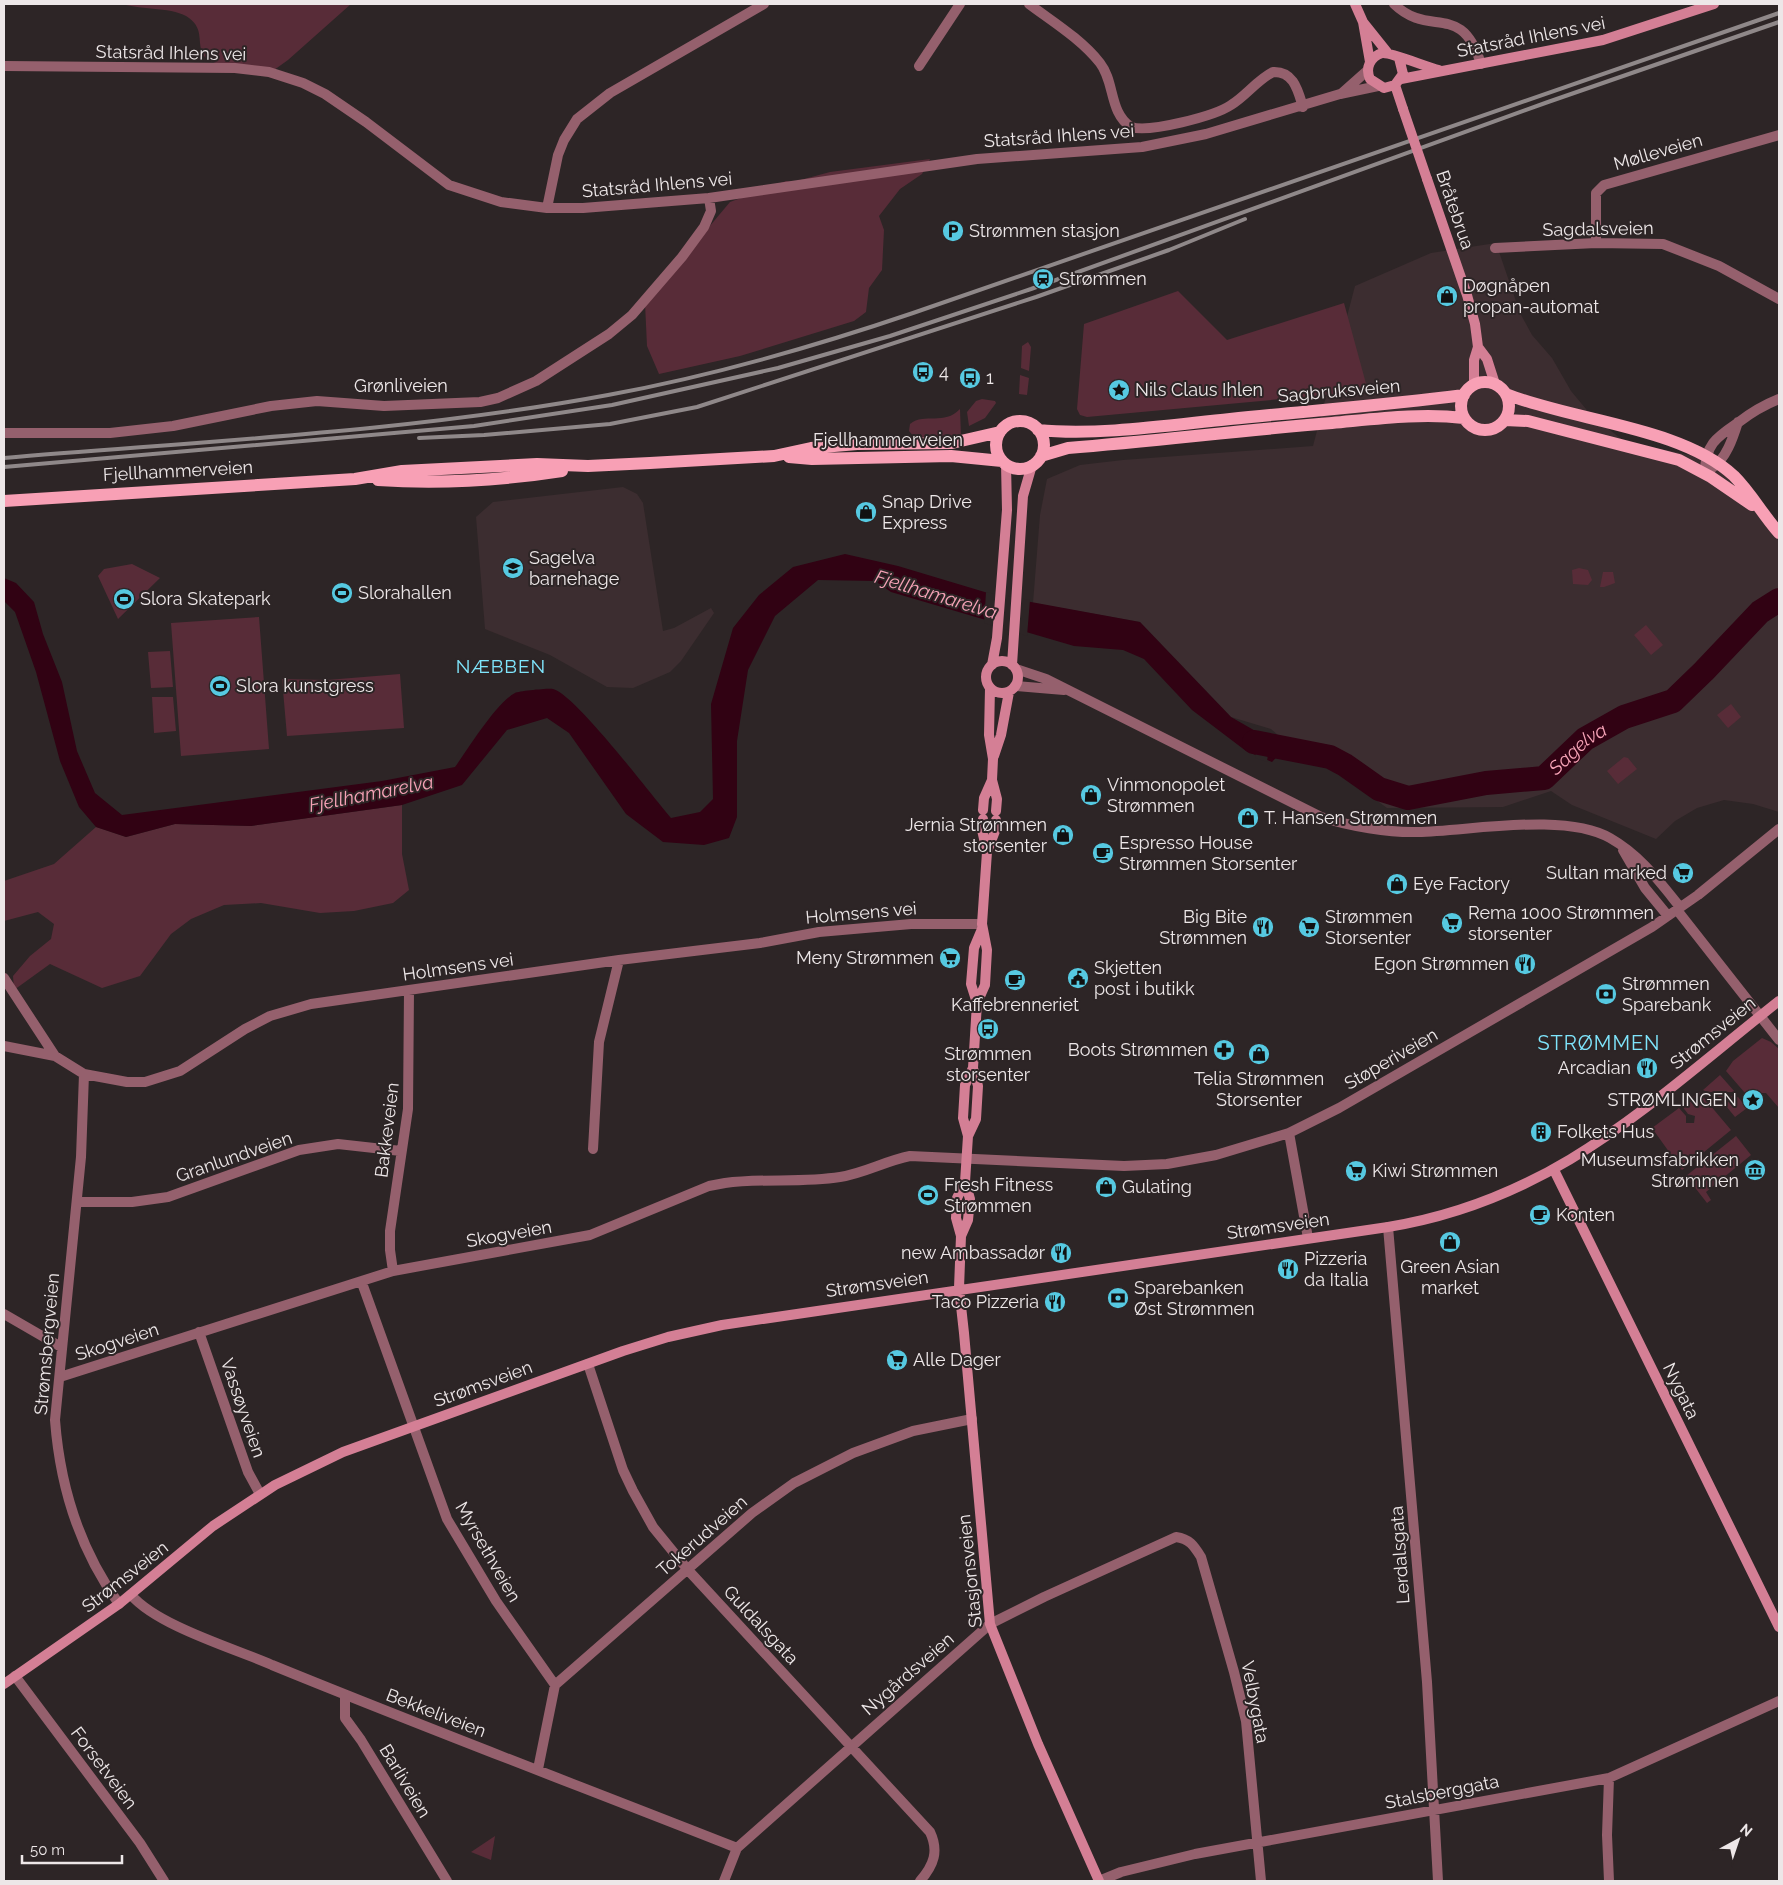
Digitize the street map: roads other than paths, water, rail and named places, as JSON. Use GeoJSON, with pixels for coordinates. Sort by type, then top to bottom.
{"type":"FeatureCollection","features":[{"type":"Feature","properties":{"kind":"main road"},"geometry":{"type":"LineString","coordinates":[[1355,4],[1363,22],[1387,52]]}},
{"type":"Feature","properties":{"kind":"main road","name":"Statsråd Ihlens vei"},"geometry":{"type":"LineString","coordinates":[[1378,86],[1384,88],[1398,82],[1440,71],[1603,40],[1714,4]]}},
{"type":"Feature","properties":{"kind":"main road"},"geometry":{"type":"LineString","coordinates":[[1363,22],[1370,80],[1378,86]]}},
{"type":"Feature","properties":{"kind":"main road","name":"Statsråd Ihlens vei"},"geometry":{"type":"LineString","coordinates":[[1369,66],[1377,54],[1387,52],[1399,58],[1440,71]]}},
{"type":"Feature","properties":{"kind":"main road"},"geometry":{"type":"LineString","coordinates":[[1398,82],[1403,68],[1399,58]]}},
{"type":"Feature","properties":{"kind":"main road","name":"Bråtebrua"},"geometry":{"type":"LineString","coordinates":[[1398,82],[1404,109],[1467,295],[1478,347],[1487,359],[1495,384]]}},
{"type":"Feature","properties":{"kind":"main road","name":"Bråtebrua"},"geometry":{"type":"LineString","coordinates":[[1474,384],[1474,360],[1478,347]]}},
{"type":"Feature","properties":{"kind":"main road"},"geometry":{"type":"LineString","coordinates":[[1506,394],[1509,408],[1505,420],[1496,428],[1484,430],[1473,427],[1464,418],[1461,406],[1464,395],[1474,384],[1483,382],[1495,384],[1506,394],[1532,404],[1677,443],[1717,464],[1733,476],[1779,532]]}},
{"type":"Feature","properties":{"kind":"main road","name":"Sagbruksveien"},"geometry":{"type":"LineString","coordinates":[[1035,427],[1066,432],[1132,428],[1410,402],[1464,395]]}},
{"type":"Feature","properties":{"kind":"main road","name":"Sagbruksveien"},"geometry":{"type":"LineString","coordinates":[[1036,460],[1068,448],[1302,425],[1415,416],[1440,415],[1464,418]]}},
{"type":"Feature","properties":{"kind":"main road"},"geometry":{"type":"LineString","coordinates":[[1505,420],[1528,420],[1664,454],[1705,473],[1761,512]]}},
{"type":"Feature","properties":{"kind":"main road"},"geometry":{"type":"LineString","coordinates":[[1021,421],[1035,427],[1043,442],[1023,496],[1014,639],[1014,667],[1018,678],[1012,689],[999,693],[990,688],[986,675],[992,665],[997,638],[1007,510],[1004,462],[996,446],[1000,432],[1011,422],[1021,421]]}},
{"type":"Feature","properties":{"kind":"main road","name":"Fjellhammerveien"},"geometry":{"type":"LineString","coordinates":[[774,456],[811,448],[857,444],[952,443],[1000,432]]}},
{"type":"Feature","properties":{"kind":"main road","name":"Fjellhammerveien"},"geometry":{"type":"LineString","coordinates":[[4,501],[355,478],[402,470],[537,464],[588,466],[774,456],[812,459],[951,456],[1004,462]]}},
{"type":"Feature","properties":{"kind":"main road"},"geometry":{"type":"LineString","coordinates":[[1004,462],[1018,468],[1036,460]]}},
{"type":"Feature","properties":{"kind":"main road"},"geometry":{"type":"LineString","coordinates":[[992,665],[1004,661],[1014,667]]}},
{"type":"Feature","properties":{"kind":"main road","name":"Stasjonsveien"},"geometry":{"type":"LineString","coordinates":[[987,852],[995,831],[997,799],[992,780],[993,759],[988,735],[990,688]]}},
{"type":"Feature","properties":{"kind":"main road","name":"Stasjonsveien"},"geometry":{"type":"LineString","coordinates":[[993,759],[1012,689]]}},
{"type":"Feature","properties":{"kind":"main road","name":"Stasjonsveien"},"geometry":{"type":"LineString","coordinates":[[992,780],[984,798],[982,830],[987,852],[982,926],[974,948],[971,984],[977,1003],[973,1068],[978,1086],[976,1120],[968,1136],[965,1182],[970,1199],[968,1220],[961,1236],[959,1288],[990,1624],[1038,1744],[1099,1881]]}},
{"type":"Feature","properties":{"kind":"main road","name":"Strømsveien"},"geometry":{"type":"LineString","coordinates":[[4,1684],[131,1595],[213,1526],[260,1494],[325,1459],[668,1337],[730,1323],[959,1288],[1388,1227],[1437,1218],[1469,1208],[1508,1193],[1554,1170],[1619,1128],[1779,1001]]}},
{"type":"Feature","properties":{"kind":"main road","name":"Nygata"},"geometry":{"type":"LineString","coordinates":[[1554,1170],[1779,1627]]}},
{"type":"Feature","properties":{"kind":"street"},"geometry":{"type":"LineString","coordinates":[[547,208],[558,155],[577,119],[610,93],[764,4]]}},
{"type":"Feature","properties":{"kind":"street"},"geometry":{"type":"LineString","coordinates":[[919,66],[960,4]]}},
{"type":"Feature","properties":{"kind":"street"},"geometry":{"type":"LineString","coordinates":[[1029,4],[1083,46],[1100,63],[1110,83],[1118,113],[1130,127],[1146,128],[1218,112],[1233,104],[1273,72],[1284,73],[1292,79],[1303,107]]}},
{"type":"Feature","properties":{"kind":"street"},"geometry":{"type":"LineString","coordinates":[[1394,4],[1410,15],[1445,22],[1463,29],[1474,42],[1481,64]]}},
{"type":"Feature","properties":{"kind":"street","name":"Statsråd Ihlens vei"},"geometry":{"type":"LineString","coordinates":[[4,66],[235,68],[269,72],[303,84],[338,102],[449,185],[501,202],[547,208],[583,208],[709,198],[977,159],[1121,150],[1206,134],[1303,107],[1340,94],[1378,86]]}},
{"type":"Feature","properties":{"kind":"street","name":"Statsråd Ihlens vei"},"geometry":{"type":"LineString","coordinates":[[1340,94],[1369,66]]}},
{"type":"Feature","properties":{"kind":"street","name":"Mølleveien"},"geometry":{"type":"LineString","coordinates":[[1596,243],[1596,193],[1604,185],[1779,135]]}},
{"type":"Feature","properties":{"kind":"street","name":"Grønliveien"},"geometry":{"type":"LineString","coordinates":[[4,433],[110,433],[173,426],[271,406],[317,400],[384,406],[480,402],[498,398],[536,381],[609,334],[632,315],[682,257],[704,227],[711,211],[709,198]]}},
{"type":"Feature","properties":{"kind":"street","name":"Sagdalsveien"},"geometry":{"type":"LineString","coordinates":[[1494,248],[1596,243],[1663,244],[1719,266],[1779,299]]}},
{"type":"Feature","properties":{"kind":"street"},"geometry":{"type":"LineString","coordinates":[[1705,473],[1705,457],[1718,435],[1759,408],[1779,399]]}},
{"type":"Feature","properties":{"kind":"street"},"geometry":{"type":"LineString","coordinates":[[1705,473],[1717,464],[1731,442],[1738,422]]}},
{"type":"Feature","properties":{"kind":"street"},"geometry":{"type":"LineString","coordinates":[[1014,667],[1046,679],[1321,817],[1342,824],[1416,832],[1514,826],[1552,826],[1600,834],[1642,862],[1779,1040]]}},
{"type":"Feature","properties":{"kind":"street"},"geometry":{"type":"LineString","coordinates":[[1012,689],[1067,690]]}},
{"type":"Feature","properties":{"kind":"street","name":"Støperiveien"},"geometry":{"type":"LineString","coordinates":[[966,1158],[1146,1166],[1216,1156],[1290,1133],[1409,1068],[1668,916],[1779,830]]}},
{"type":"Feature","properties":{"kind":"street"},"geometry":{"type":"LineString","coordinates":[[1622,847],[1645,888],[1668,916]]}},
{"type":"Feature","properties":{"kind":"street","name":"Holmsens vei"},"geometry":{"type":"LineString","coordinates":[[4,978],[55,1056],[84,1074],[127,1082],[145,1082],[180,1071],[245,1029],[270,1016],[312,1004],[838,930],[911,924],[982,926]]}},
{"type":"Feature","properties":{"kind":"street"},"geometry":{"type":"LineString","coordinates":[[593,1148],[599,1042],[619,960]]}},
{"type":"Feature","properties":{"kind":"street","name":"Bakkeveien"},"geometry":{"type":"LineString","coordinates":[[394,1271],[390,1250],[390,1231],[408,1109],[409,991]]}},
{"type":"Feature","properties":{"kind":"street"},"geometry":{"type":"LineString","coordinates":[[4,1046],[55,1056]]}},
{"type":"Feature","properties":{"kind":"street","name":"Strømsbergveien"},"geometry":{"type":"LineString","coordinates":[[84,1074],[81,1157],[55,1420],[58,1454],[67,1492],[81,1536],[104,1582],[119,1604]]}},
{"type":"Feature","properties":{"kind":"street"},"geometry":{"type":"LineString","coordinates":[[1290,1133],[1308,1238]]}},
{"type":"Feature","properties":{"kind":"street","name":"Granlundveien"},"geometry":{"type":"LineString","coordinates":[[77,1202],[132,1202],[168,1197],[299,1150],[338,1144],[401,1150]]}},
{"type":"Feature","properties":{"kind":"street","name":"Skogveien"},"geometry":{"type":"LineString","coordinates":[[60,1377],[199,1332],[362,1283],[394,1271],[590,1235],[717,1184],[748,1180],[784,1181],[840,1177],[863,1172],[910,1156],[966,1158]]}},
{"type":"Feature","properties":{"kind":"street","name":"Lerdalsgata"},"geometry":{"type":"LineString","coordinates":[[1388,1227],[1406,1423],[1435,1810],[1438,1881]]}},
{"type":"Feature","properties":{"kind":"street","name":"Myrsethveien"},"geometry":{"type":"LineString","coordinates":[[362,1283],[447,1519],[496,1602],[555,1685]]}},
{"type":"Feature","properties":{"kind":"street","name":"Skogveien"},"geometry":{"type":"LineString","coordinates":[[4,1314],[61,1347]]}},
{"type":"Feature","properties":{"kind":"street","name":"Vassøyveien"},"geometry":{"type":"LineString","coordinates":[[199,1332],[248,1472],[260,1494]]}},
{"type":"Feature","properties":{"kind":"street","name":"Guldalsgata"},"geometry":{"type":"LineString","coordinates":[[588,1364],[623,1470],[653,1527],[688,1570],[930,1832],[935,1842],[936,1855],[929,1872],[920,1881]]}},
{"type":"Feature","properties":{"kind":"street","name":"Tokerudveien"},"geometry":{"type":"LineString","coordinates":[[555,1685],[752,1513],[794,1483],[824,1466],[853,1453],[913,1431],[972,1419]]}},
{"type":"Feature","properties":{"kind":"street","name":"Nygårdsveien"},"geometry":{"type":"LineString","coordinates":[[724,1881],[738,1848],[990,1624],[1176,1537],[1186,1538]]}},
{"type":"Feature","properties":{"kind":"street","name":"Velbygata"},"geometry":{"type":"LineString","coordinates":[[1186,1538],[1201,1557],[1246,1721],[1261,1881]]}},
{"type":"Feature","properties":{"kind":"street","name":"Bekkeliveien"},"geometry":{"type":"LineString","coordinates":[[131,1595],[144,1608],[157,1617],[345,1695],[738,1848]]}},
{"type":"Feature","properties":{"kind":"street","name":"Forsetveien"},"geometry":{"type":"LineString","coordinates":[[15,1676],[140,1843],[164,1881]]}},
{"type":"Feature","properties":{"kind":"street"},"geometry":{"type":"LineString","coordinates":[[538,1770],[555,1685]]}},
{"type":"Feature","properties":{"kind":"street","name":"Barliveien"},"geometry":{"type":"LineString","coordinates":[[345,1695],[345,1718],[361,1740],[447,1881]]}},
{"type":"Feature","properties":{"kind":"street","name":"Stalsberggata"},"geometry":{"type":"LineString","coordinates":[[1099,1881],[1121,1872],[1195,1854],[1609,1778],[1779,1701]]}},
{"type":"Feature","properties":{"kind":"street"},"geometry":{"type":"LineString","coordinates":[[1609,1778],[1607,1835],[1609,1881]]}},
{"type":"Feature","properties":{"kind":"water","name":"Fjellhamarelva"},"geometry":{"type":"Polygon","coordinates":[[[845,554],[898,566],[998,596],[1140,622],[1231,717],[1285,748],[1272,762],[1246,751],[1192,710],[1144,659],[1123,650],[1074,646],[891,592],[875,581],[818,580],[775,616],[748,670],[737,741],[737,817],[729,838],[704,845],[663,842],[626,814],[569,733],[547,718],[507,730],[462,785],[402,805],[251,826],[175,824],[126,837],[96,827],[79,807],[60,761],[36,672],[15,612],[4,601],[4,578],[16,583],[34,602],[43,634],[62,682],[77,751],[95,793],[122,815],[382,781],[455,767],[491,716],[508,698],[518,692],[553,689],[564,695],[595,726],[671,818],[700,812],[713,799],[711,704],[733,628],[759,595],[793,567],[845,554]]]}},
{"type":"Feature","properties":{"kind":"waterway","name":"Sagelva"},"geometry":{"type":"LineString","coordinates":[[1254,742],[1330,757],[1345,765],[1379,789],[1408,798],[1486,783],[1544,778],[1585,739],[1624,717],[1673,701],[1760,612],[1779,600]]}},
{"type":"Feature","properties":{"kind":"railway"},"geometry":{"type":"LineString","coordinates":[[4,458],[307,434],[458,418],[608,395],[724,370],[800,349],[913,313],[1779,13]]}},
{"type":"Feature","properties":{"kind":"railway"},"geometry":{"type":"LineString","coordinates":[[4,467],[474,426],[612,405],[778,368],[890,336],[1031,289],[1548,102],[1779,22]]}},
{"type":"Feature","properties":{"kind":"railway"},"geometry":{"type":"LineString","coordinates":[[419,438],[484,435],[610,424],[697,407],[1036,297],[1169,250],[1245,219]]}},
{"type":"Feature","properties":{"kind":"place","name":"Strømmen stasjon"},"geometry":{"type":"Point","coordinates":[953,231]}},
{"type":"Feature","properties":{"kind":"place","name":"Strømmen"},"geometry":{"type":"Point","coordinates":[1043,279]}},
{"type":"Feature","properties":{"kind":"place","name":"Døgnåpen propan-automat"},"geometry":{"type":"Point","coordinates":[1447,296]}},
{"type":"Feature","properties":{"kind":"place","name":"4"},"geometry":{"type":"Point","coordinates":[923,372]}},
{"type":"Feature","properties":{"kind":"place","name":"1"},"geometry":{"type":"Point","coordinates":[970,378]}},
{"type":"Feature","properties":{"kind":"place","name":"Nils Claus Ihlen"},"geometry":{"type":"Point","coordinates":[1119,390]}},
{"type":"Feature","properties":{"kind":"place","name":"Snap Drive Express"},"geometry":{"type":"Point","coordinates":[866,512]}},
{"type":"Feature","properties":{"kind":"place","name":"Sagelva barnehage"},"geometry":{"type":"Point","coordinates":[513,568]}},
{"type":"Feature","properties":{"kind":"place","name":"Slorahallen"},"geometry":{"type":"Point","coordinates":[342,593]}},
{"type":"Feature","properties":{"kind":"place","name":"Slora Skatepark"},"geometry":{"type":"Point","coordinates":[124,599]}},
{"type":"Feature","properties":{"kind":"place","name":"Slora kunstgress"},"geometry":{"type":"Point","coordinates":[220,686]}},
{"type":"Feature","properties":{"kind":"place","name":"Vinmonopolet Strømmen"},"geometry":{"type":"Point","coordinates":[1091,795]}},
{"type":"Feature","properties":{"kind":"place","name":"T. Hansen Strømmen"},"geometry":{"type":"Point","coordinates":[1248,818]}},
{"type":"Feature","properties":{"kind":"place","name":"Jernia Strømmen storsenter"},"geometry":{"type":"Point","coordinates":[1063,835]}},
{"type":"Feature","properties":{"kind":"place","name":"Espresso House Strømmen Storsenter"},"geometry":{"type":"Point","coordinates":[1103,853]}},
{"type":"Feature","properties":{"kind":"place","name":"Sultan marked"},"geometry":{"type":"Point","coordinates":[1683,873]}},
{"type":"Feature","properties":{"kind":"place","name":"Eye Factory"},"geometry":{"type":"Point","coordinates":[1397,884]}},
{"type":"Feature","properties":{"kind":"place","name":"Rema 1000 Strømmen storsenter"},"geometry":{"type":"Point","coordinates":[1452,923]}},
{"type":"Feature","properties":{"kind":"place","name":"Big Bite Strømmen"},"geometry":{"type":"Point","coordinates":[1263,927]}},
{"type":"Feature","properties":{"kind":"place","name":"Strømmen Storsenter"},"geometry":{"type":"Point","coordinates":[1309,927]}},
{"type":"Feature","properties":{"kind":"place","name":"Meny Strømmen"},"geometry":{"type":"Point","coordinates":[950,958]}},
{"type":"Feature","properties":{"kind":"place","name":"Egon Strømmen"},"geometry":{"type":"Point","coordinates":[1525,964]}},
{"type":"Feature","properties":{"kind":"place","name":"Skjetten post i butikk"},"geometry":{"type":"Point","coordinates":[1078,978]}},
{"type":"Feature","properties":{"kind":"place","name":"Kaffebrenneriet"},"geometry":{"type":"Point","coordinates":[1015,980]}},
{"type":"Feature","properties":{"kind":"place","name":"Strømmen Sparebank"},"geometry":{"type":"Point","coordinates":[1606,994]}},
{"type":"Feature","properties":{"kind":"place","name":"Strømmen storsenter"},"geometry":{"type":"Point","coordinates":[988,1029]}},
{"type":"Feature","properties":{"kind":"place","name":"Boots Strømmen"},"geometry":{"type":"Point","coordinates":[1224,1050]}},
{"type":"Feature","properties":{"kind":"place","name":"Telia Strømmen Storsenter"},"geometry":{"type":"Point","coordinates":[1259,1054]}},
{"type":"Feature","properties":{"kind":"place","name":"Arcadian"},"geometry":{"type":"Point","coordinates":[1647,1068]}},
{"type":"Feature","properties":{"kind":"place","name":"STRØMLINGEN"},"geometry":{"type":"Point","coordinates":[1753,1100]}},
{"type":"Feature","properties":{"kind":"place","name":"Folkets Hus"},"geometry":{"type":"Point","coordinates":[1541,1132]}},
{"type":"Feature","properties":{"kind":"place","name":"Museumsfabrikken Strømmen"},"geometry":{"type":"Point","coordinates":[1755,1170]}},
{"type":"Feature","properties":{"kind":"place","name":"Kiwi Strømmen"},"geometry":{"type":"Point","coordinates":[1356,1171]}},
{"type":"Feature","properties":{"kind":"place","name":"Gulating"},"geometry":{"type":"Point","coordinates":[1106,1187]}},
{"type":"Feature","properties":{"kind":"place","name":"Fresh Fitness Strømmen"},"geometry":{"type":"Point","coordinates":[928,1195]}},
{"type":"Feature","properties":{"kind":"place","name":"Konten"},"geometry":{"type":"Point","coordinates":[1540,1215]}},
{"type":"Feature","properties":{"kind":"place","name":"Green Asian market"},"geometry":{"type":"Point","coordinates":[1450,1242]}},
{"type":"Feature","properties":{"kind":"place","name":"new Ambassadør"},"geometry":{"type":"Point","coordinates":[1061,1253]}},
{"type":"Feature","properties":{"kind":"place","name":"Pizzeria da Italia"},"geometry":{"type":"Point","coordinates":[1288,1269]}},
{"type":"Feature","properties":{"kind":"place","name":"Sparebanken Øst Strømmen"},"geometry":{"type":"Point","coordinates":[1118,1298]}},
{"type":"Feature","properties":{"kind":"place","name":"Taco Pizzeria"},"geometry":{"type":"Point","coordinates":[1055,1302]}},
{"type":"Feature","properties":{"kind":"place","name":"Alle Dager"},"geometry":{"type":"Point","coordinates":[897,1360]}},
{"type":"Feature","properties":{"kind":"district","name":"NÆBBEN"},"geometry":{"type":"Point","coordinates":[501,666]}},
{"type":"Feature","properties":{"kind":"district","name":"STRØMMEN"},"geometry":{"type":"Point","coordinates":[1599,1043]}}]}
